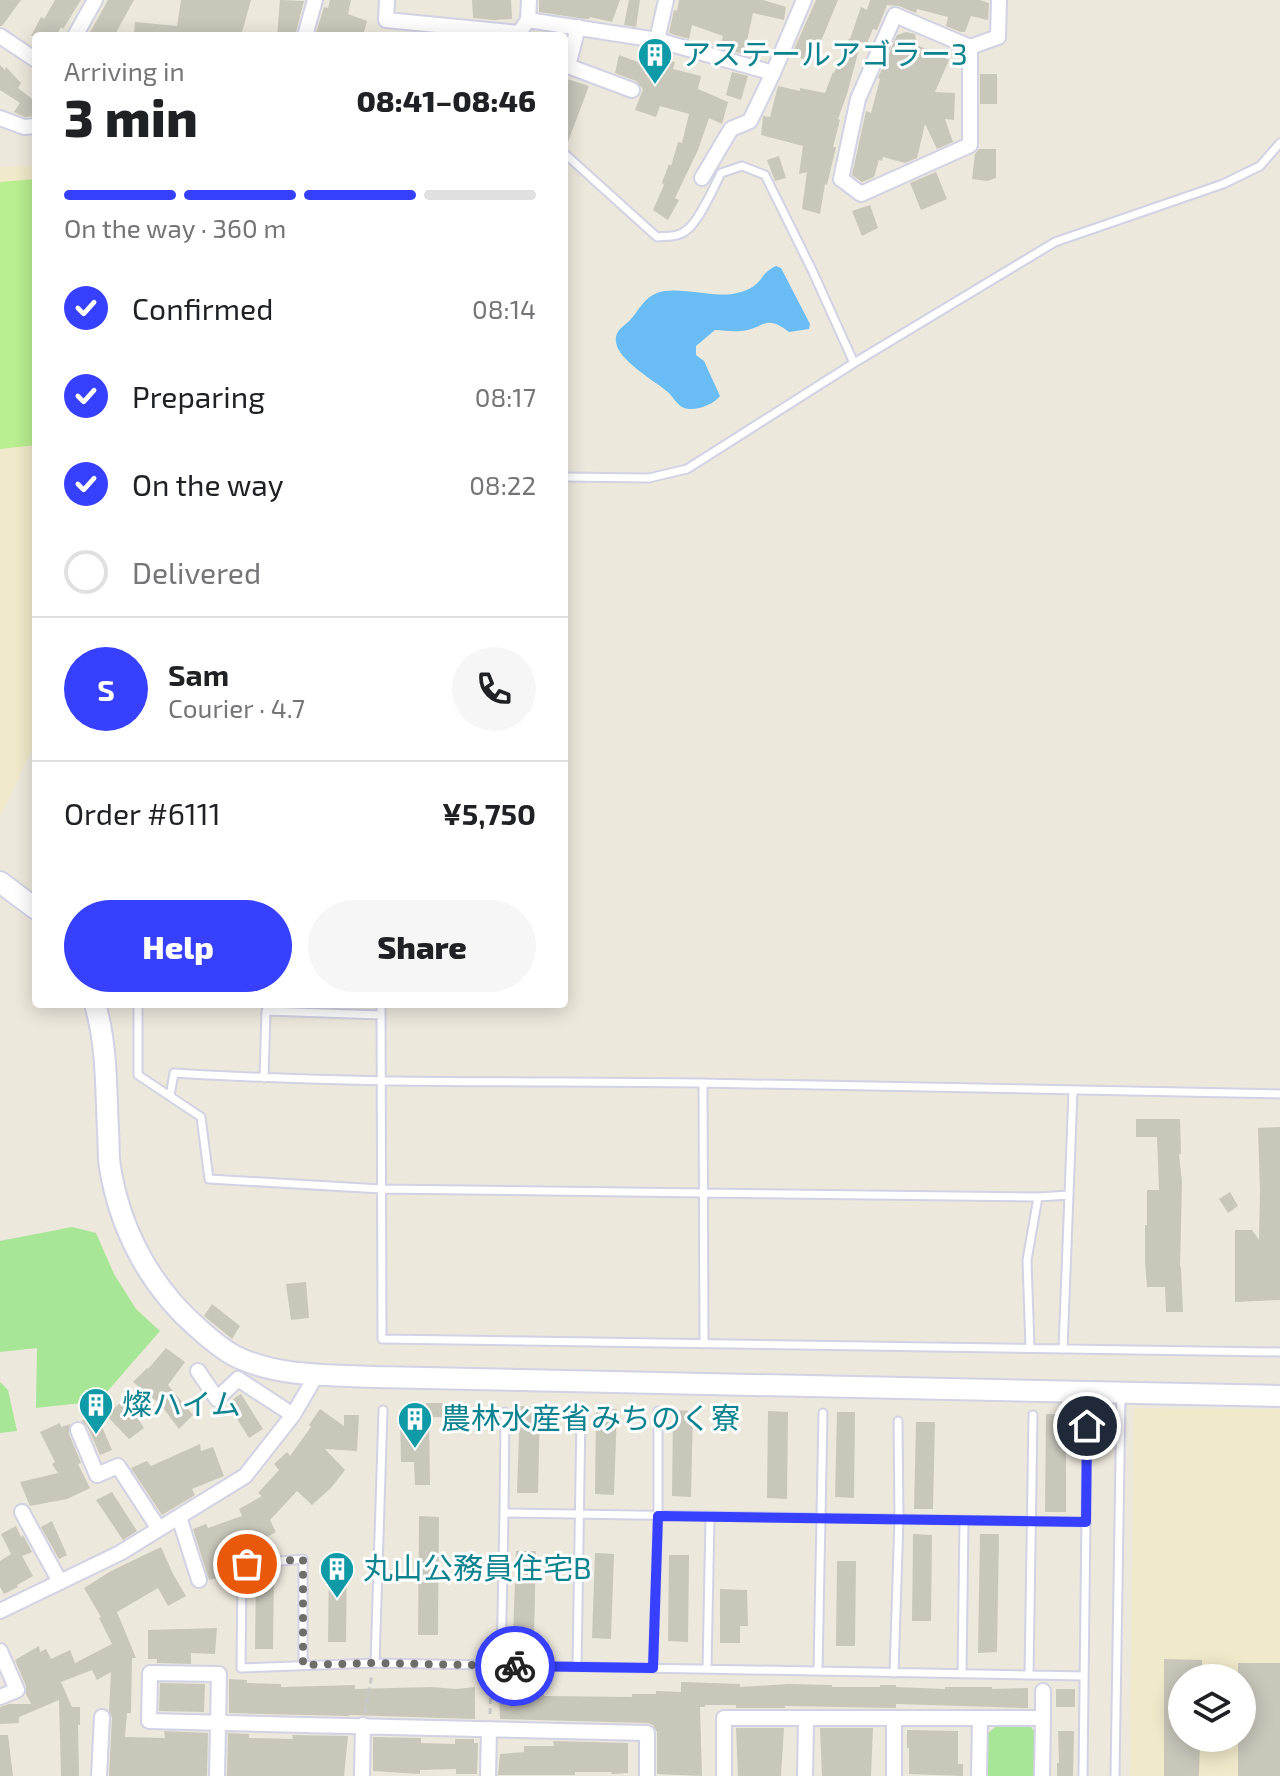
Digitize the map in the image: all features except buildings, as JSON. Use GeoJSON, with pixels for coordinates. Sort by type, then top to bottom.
{"type":"FeatureCollection","features":[{"type":"Feature","properties":{"kind":"street"},"geometry":{"type":"LineString","coordinates":[[77,32],[95,0]]}},
{"type":"Feature","properties":{"kind":"street"},"geometry":{"type":"LineString","coordinates":[[306,32],[315,0]]}},
{"type":"Feature","properties":{"kind":"street"},"geometry":{"type":"LineString","coordinates":[[387,0],[386,20],[509,32]]}},
{"type":"Feature","properties":{"kind":"street"},"geometry":{"type":"LineString","coordinates":[[520,32],[528,20],[529,0]]}},
{"type":"Feature","properties":{"kind":"street"},"geometry":{"type":"LineString","coordinates":[[657,40],[666,0]]}},
{"type":"Feature","properties":{"kind":"street"},"geometry":{"type":"LineString","coordinates":[[702,178],[731,129],[750,121],[804,0]]}},
{"type":"Feature","properties":{"kind":"street"},"geometry":{"type":"LineString","coordinates":[[970,47],[970,145],[861,194],[841,179],[858,99],[895,15],[970,47],[998,37],[999,0]]}},
{"type":"Feature","properties":{"kind":"street"},"geometry":{"type":"LineString","coordinates":[[528,20],[657,40],[773,73]]}},
{"type":"Feature","properties":{"kind":"street"},"geometry":{"type":"LineString","coordinates":[[578,27],[568,66],[632,90]]}},
{"type":"Feature","properties":{"kind":"street"},"geometry":{"type":"LineString","coordinates":[[0,36],[32,57]]}},
{"type":"Feature","properties":{"kind":"street"},"geometry":{"type":"LineString","coordinates":[[0,118],[24,127],[32,126]]}},
{"type":"Feature","properties":{"kind":"street"},"geometry":{"type":"LineString","coordinates":[[0,882],[32,906]]}},
{"type":"Feature","properties":{"kind":"street"},"geometry":{"type":"LineString","coordinates":[[96,1008],[105,1057],[110,1167],[135,1248],[158,1286],[187,1319],[211,1340],[248,1361],[284,1371],[317,1374],[1280,1396]]}},
{"type":"Feature","properties":{"kind":"street"},"geometry":{"type":"LineString","coordinates":[[198,1371],[217,1399],[238,1379],[293,1415]]}},
{"type":"Feature","properties":{"kind":"street"},"geometry":{"type":"LineString","coordinates":[[2,1607],[120,1553],[245,1476],[293,1415],[317,1374]]}},
{"type":"Feature","properties":{"kind":"street"},"geometry":{"type":"LineString","coordinates":[[78,1430],[97,1475],[118,1466],[159,1529]]}},
{"type":"Feature","properties":{"kind":"street"},"geometry":{"type":"LineString","coordinates":[[22,1512],[60,1582]]}},
{"type":"Feature","properties":{"kind":"street"},"geometry":{"type":"LineString","coordinates":[[179,1517],[199,1580]]}},
{"type":"Feature","properties":{"kind":"street"},"geometry":{"type":"LineString","coordinates":[[0,1651],[17,1690],[0,1697]]}},
{"type":"Feature","properties":{"kind":"street"},"geometry":{"type":"LineString","coordinates":[[217,1776],[218,1722],[219,1674],[150,1673],[149,1721],[218,1722],[363,1725],[647,1733],[647,1776]]}},
{"type":"Feature","properties":{"kind":"street"},"geometry":{"type":"LineString","coordinates":[[1042,1776],[1043,1691]]}},
{"type":"Feature","properties":{"kind":"street"},"geometry":{"type":"LineString","coordinates":[[99,1776],[102,1717]]}},
{"type":"Feature","properties":{"kind":"street"},"geometry":{"type":"LineString","coordinates":[[724,1776],[724,1718],[1043,1718]]}},
{"type":"Feature","properties":{"kind":"street"},"geometry":{"type":"LineString","coordinates":[[805,1776],[806,1718]]}},
{"type":"Feature","properties":{"kind":"street"},"geometry":{"type":"LineString","coordinates":[[894,1718],[894,1776]]}},
{"type":"Feature","properties":{"kind":"street"},"geometry":{"type":"LineString","coordinates":[[979,1776],[980,1718]]}},
{"type":"Feature","properties":{"kind":"street"},"geometry":{"type":"LineString","coordinates":[[362,1776],[363,1725]]}},
{"type":"Feature","properties":{"kind":"street"},"geometry":{"type":"LineString","coordinates":[[488,1776],[489,1730]]}},
{"type":"Feature","properties":{"kind":"lane"},"geometry":{"type":"LineString","coordinates":[[568,477],[649,478],[687,469],[854,363],[1055,242],[1223,184],[1260,166],[1280,143]]}},
{"type":"Feature","properties":{"kind":"lane"},"geometry":{"type":"LineString","coordinates":[[568,157],[657,237],[673,236],[688,230],[707,202],[721,173],[742,166],[765,175],[854,363]]}},
{"type":"Feature","properties":{"kind":"lane"},"geometry":{"type":"LineString","coordinates":[[138,1008],[138,1075],[201,1117],[209,1179],[381,1189],[1069,1195]]}},
{"type":"Feature","properties":{"kind":"lane"},"geometry":{"type":"LineString","coordinates":[[381,1008],[382,1339],[1280,1352]]}},
{"type":"Feature","properties":{"kind":"lane"},"geometry":{"type":"LineString","coordinates":[[264,1078],[266,1011],[381,1015]]}},
{"type":"Feature","properties":{"kind":"lane"},"geometry":{"type":"LineString","coordinates":[[170,1096],[174,1073],[380,1081],[703,1083],[1280,1094]]}},
{"type":"Feature","properties":{"kind":"lane"},"geometry":{"type":"LineString","coordinates":[[703,1083],[704,1344]]}},
{"type":"Feature","properties":{"kind":"lane"},"geometry":{"type":"LineString","coordinates":[[1063,1349],[1073,1091]]}},
{"type":"Feature","properties":{"kind":"lane"},"geometry":{"type":"LineString","coordinates":[[1030,1348],[1027,1260],[1038,1197]]}},
{"type":"Feature","properties":{"kind":"lane"},"geometry":{"type":"LineString","coordinates":[[1115,1776],[1121,1393]]}},
{"type":"Feature","properties":{"kind":"lane"},"geometry":{"type":"LineString","coordinates":[[375,1663],[383,1410]]}},
{"type":"Feature","properties":{"kind":"lane"},"geometry":{"type":"LineString","coordinates":[[653,1668],[658,1411]]}},
{"type":"Feature","properties":{"kind":"lane"},"geometry":{"type":"LineString","coordinates":[[496,1666],[504,1513],[505,1412]]}},
{"type":"Feature","properties":{"kind":"lane"},"geometry":{"type":"LineString","coordinates":[[577,1667],[581,1413]]}},
{"type":"Feature","properties":{"kind":"lane"},"geometry":{"type":"LineString","coordinates":[[818,1671],[823,1413]]}},
{"type":"Feature","properties":{"kind":"lane"},"geometry":{"type":"LineString","coordinates":[[1029,1675],[1033,1415]]}},
{"type":"Feature","properties":{"kind":"lane"},"geometry":{"type":"LineString","coordinates":[[894,1673],[899,1519],[898,1421]]}},
{"type":"Feature","properties":{"kind":"lane"},"geometry":{"type":"LineString","coordinates":[[1083,1776],[1087,1426]]}},
{"type":"Feature","properties":{"kind":"lane"},"geometry":{"type":"LineString","coordinates":[[504,1513],[1086,1522]]}},
{"type":"Feature","properties":{"kind":"lane"},"geometry":{"type":"LineString","coordinates":[[707,1669],[710,1517]]}},
{"type":"Feature","properties":{"kind":"lane"},"geometry":{"type":"LineString","coordinates":[[962,1674],[964,1520]]}},
{"type":"Feature","properties":{"kind":"lane"},"geometry":{"type":"LineString","coordinates":[[303,1665],[303,1559],[247,1564],[242,1569],[241,1668],[375,1663],[1084,1676]]}},
{"type":"Feature","properties":{"kind":"path"},"geometry":{"type":"LineString","coordinates":[[363,1725],[375,1663]]}},
{"type":"Feature","properties":{"kind":"path"},"geometry":{"type":"LineString","coordinates":[[489,1730],[496,1666]]}},
{"type":"Feature","properties":{"kind":"shaded area"},"geometry":{"type":"Polygon","coordinates":[[[32,165],[32,749],[0,817],[0,167],[32,165]]]}},
{"type":"Feature","properties":{"kind":"shaded area"},"geometry":{"type":"Polygon","coordinates":[[[1134,1408],[1280,1409],[1280,1776],[1130,1776],[1134,1408]]]}},
{"type":"Feature","properties":{"kind":"green space"},"geometry":{"type":"Polygon","coordinates":[[[32,179],[32,445],[0,449],[0,182],[32,179]]]}},
{"type":"Feature","properties":{"kind":"green space"},"geometry":{"type":"Polygon","coordinates":[[[72,1227],[96,1233],[114,1274],[136,1309],[160,1331],[99,1401],[36,1408],[37,1348],[0,1352],[0,1241],[72,1227]]]}},
{"type":"Feature","properties":{"kind":"green space"},"geometry":{"type":"Polygon","coordinates":[[[0,1382],[8,1390],[17,1431],[0,1433],[0,1382]]]}},
{"type":"Feature","properties":{"kind":"green space"},"geometry":{"type":"Polygon","coordinates":[[[995,1727],[1031,1727],[1037,1735],[1037,1776],[987,1776],[987,1734],[995,1727]]]}},
{"type":"Feature","properties":{"kind":"water"},"geometry":{"type":"Polygon","coordinates":[[[776,266],[781,268],[810,324],[809,329],[789,332],[769,323],[749,330],[715,330],[696,346],[696,355],[704,361],[720,396],[713,402],[697,409],[682,407],[621,353],[617,345],[618,332],[653,295],[675,290],[739,293],[754,286],[776,266]]]}},
{"type":"Feature","properties":{"kind":"way so far"},"geometry":{"type":"LineString","coordinates":[[247,1564],[303,1559],[303,1665],[515,1666]]}},
{"type":"Feature","properties":{"kind":"place","name":"アステールアゴラー3"},"geometry":{"type":"Point","coordinates":[655,86]}},
{"type":"Feature","properties":{"kind":"place","name":"燦ハイム"},"geometry":{"type":"Point","coordinates":[96,1436]}},
{"type":"Feature","properties":{"kind":"place","name":"農林水産省みちのく寮"},"geometry":{"type":"Point","coordinates":[415,1450]}},
{"type":"Feature","properties":{"kind":"place","name":"丸山公務員住宅B"},"geometry":{"type":"Point","coordinates":[337,1600]}},
{"type":"Feature","properties":{"kind":"route"},"geometry":{"type":"LineString","coordinates":[[515,1666],[653,1668],[658,1516],[1086,1522],[1087,1426]]}}]}
